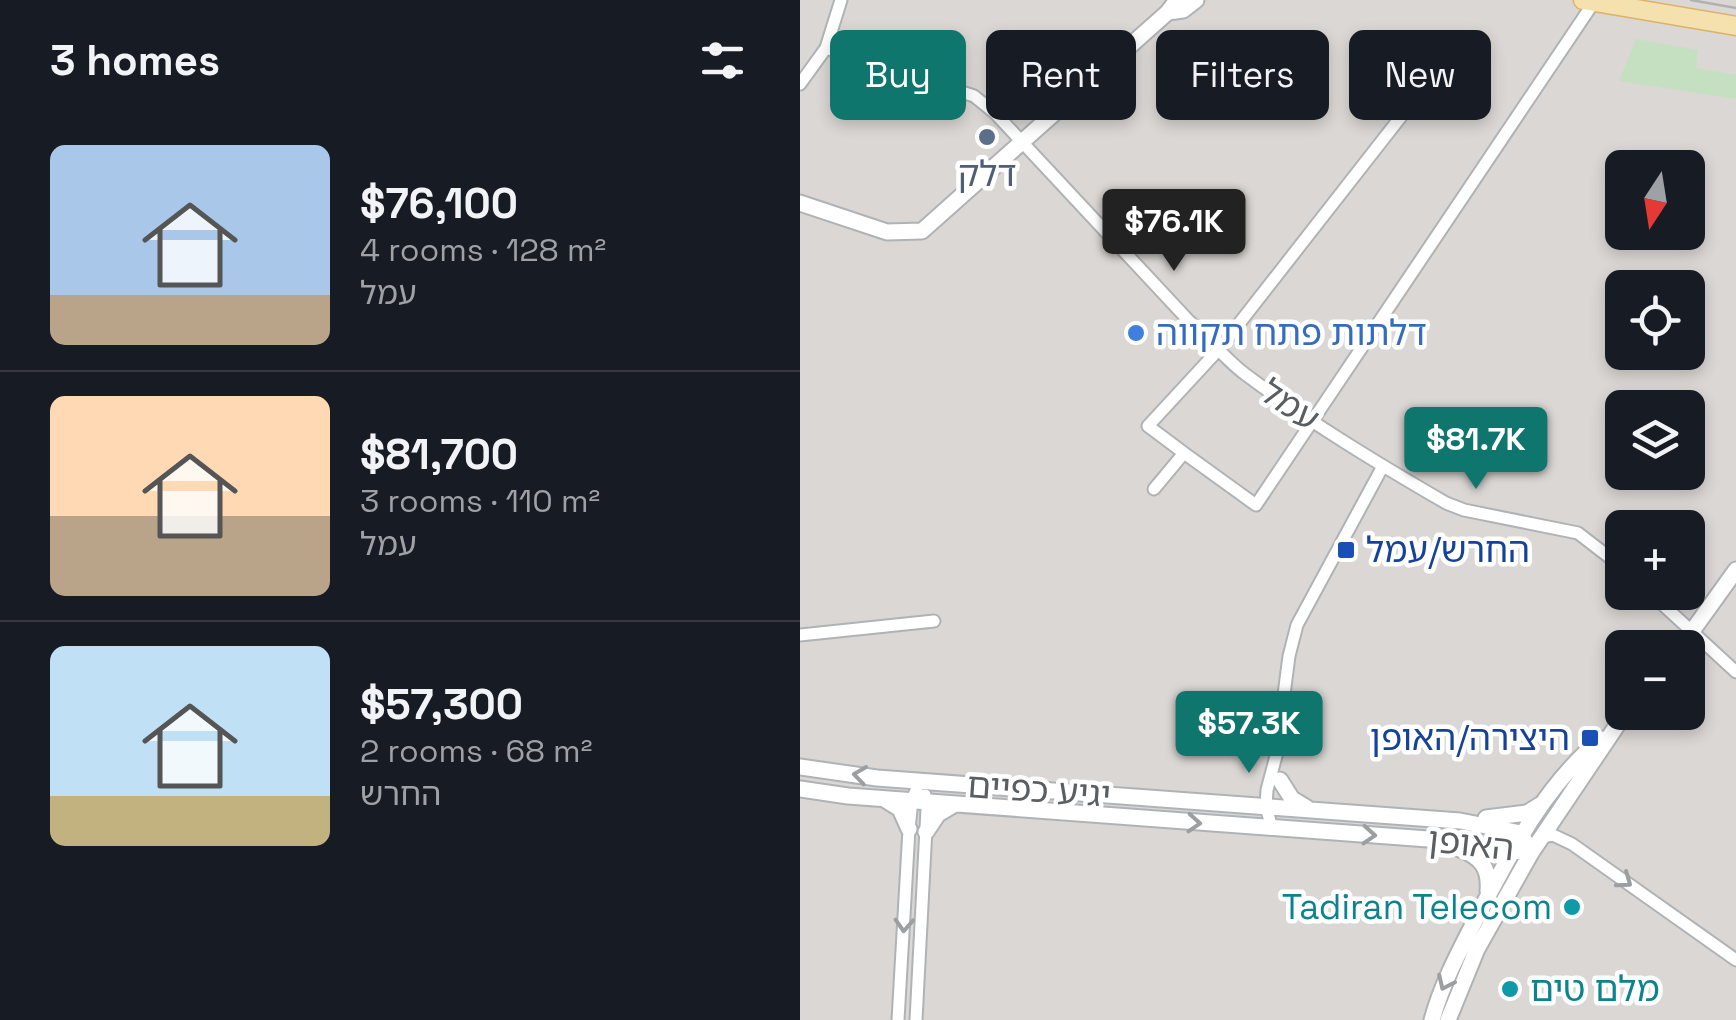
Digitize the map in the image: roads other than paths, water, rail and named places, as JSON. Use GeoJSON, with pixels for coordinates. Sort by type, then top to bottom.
{"type":"FeatureCollection","features":[{"type":"Feature","properties":{"kind":"main road"},"geometry":{"type":"LineString","coordinates":[[1589,1],[1736,26]]}},
{"type":"Feature","properties":{"kind":"street"},"geometry":{"type":"LineString","coordinates":[[800,84],[826,48],[841,0]]}},
{"type":"Feature","properties":{"kind":"street"},"geometry":{"type":"LineString","coordinates":[[800,203],[888,232],[922,231],[1021,144],[1168,4],[1183,10],[1196,0]]}},
{"type":"Feature","properties":{"kind":"street"},"geometry":{"type":"LineString","coordinates":[[1398,120],[1220,348],[1148,426],[1256,506],[1589,1]]}},
{"type":"Feature","properties":{"kind":"street","name":"עמל"},"geometry":{"type":"LineString","coordinates":[[826,48],[974,96],[995,113],[1189,322],[1240,371],[1313,421],[1383,466],[1464,510],[1578,532],[1605,553]]}},
{"type":"Feature","properties":{"kind":"street"},"geometry":{"type":"LineString","coordinates":[[1154,489],[1184,452]]}},
{"type":"Feature","properties":{"kind":"street"},"geometry":{"type":"LineString","coordinates":[[1272,829],[1288,656],[1298,624],[1383,466]]}},
{"type":"Feature","properties":{"kind":"street"},"geometry":{"type":"LineString","coordinates":[[1694,630],[1736,570]]}},
{"type":"Feature","properties":{"kind":"street"},"geometry":{"type":"LineString","coordinates":[[1668,610],[1689,630]]}},
{"type":"Feature","properties":{"kind":"street"},"geometry":{"type":"LineString","coordinates":[[800,636],[934,621]]}},
{"type":"Feature","properties":{"kind":"street"},"geometry":{"type":"LineString","coordinates":[[1705,645],[1736,672]]}},
{"type":"Feature","properties":{"kind":"street"},"geometry":{"type":"LineString","coordinates":[[1432,1020],[1464,943],[1521,833],[1586,752],[1610,731]]}},
{"type":"Feature","properties":{"kind":"street"},"geometry":{"type":"LineString","coordinates":[[1448,1020],[1477,949],[1541,836],[1590,768],[1610,731]]}},
{"type":"Feature","properties":{"kind":"street"},"geometry":{"type":"LineString","coordinates":[[1276,756],[1280,780],[1292,799],[1310,809]]}},
{"type":"Feature","properties":{"kind":"street","name":"יגיע כפיים"},"geometry":{"type":"LineString","coordinates":[[800,766],[920,781],[1273,806]]}},
{"type":"Feature","properties":{"kind":"street"},"geometry":{"type":"LineString","coordinates":[[1273,806],[1280,780]]}},
{"type":"Feature","properties":{"kind":"street"},"geometry":{"type":"LineString","coordinates":[[898,1020],[920,781]]}},
{"type":"Feature","properties":{"kind":"street","name":"יגיע כפיים"},"geometry":{"type":"LineString","coordinates":[[800,789],[1272,829]]}},
{"type":"Feature","properties":{"kind":"street"},"geometry":{"type":"LineString","coordinates":[[880,798],[900,810],[918,830],[916,1020]]}},
{"type":"Feature","properties":{"kind":"street"},"geometry":{"type":"LineString","coordinates":[[1460,820],[1510,816],[1544,803]]}},
{"type":"Feature","properties":{"kind":"street"},"geometry":{"type":"LineString","coordinates":[[918,830],[956,804]]}},
{"type":"Feature","properties":{"kind":"street","name":"האופן"},"geometry":{"type":"LineString","coordinates":[[1273,806],[1460,820],[1521,833],[1531,853]]}},
{"type":"Feature","properties":{"kind":"street","name":"האופן"},"geometry":{"type":"LineString","coordinates":[[1272,829],[1428,839],[1531,853]]}},
{"type":"Feature","properties":{"kind":"street"},"geometry":{"type":"LineString","coordinates":[[1541,836],[1552,835],[1572,844],[1736,960]]}},
{"type":"Feature","properties":{"kind":"street"},"geometry":{"type":"LineString","coordinates":[[1428,839],[1457,847],[1481,860],[1488,877],[1487,898]]}},
{"type":"Feature","properties":{"kind":"tram line"},"geometry":{"type":"LineString","coordinates":[[1691,0],[1736,8]]}},
{"type":"Feature","properties":{"kind":"place","name":"דלק"},"geometry":{"type":"Point","coordinates":[987,137]}},
{"type":"Feature","properties":{"kind":"place","name":"דלתות פתח תקווה"},"geometry":{"type":"Point","coordinates":[1136,333]}},
{"type":"Feature","properties":{"kind":"place","name":"החרש/עמל"},"geometry":{"type":"Point","coordinates":[1346,550]}},
{"type":"Feature","properties":{"kind":"place","name":"היצירה/האופן"},"geometry":{"type":"Point","coordinates":[1590,738]}},
{"type":"Feature","properties":{"kind":"place","name":"Tadiran Telecom"},"geometry":{"type":"Point","coordinates":[1572,907]}},
{"type":"Feature","properties":{"kind":"place","name":"מלם טים"},"geometry":{"type":"Point","coordinates":[1510,989]}}]}
